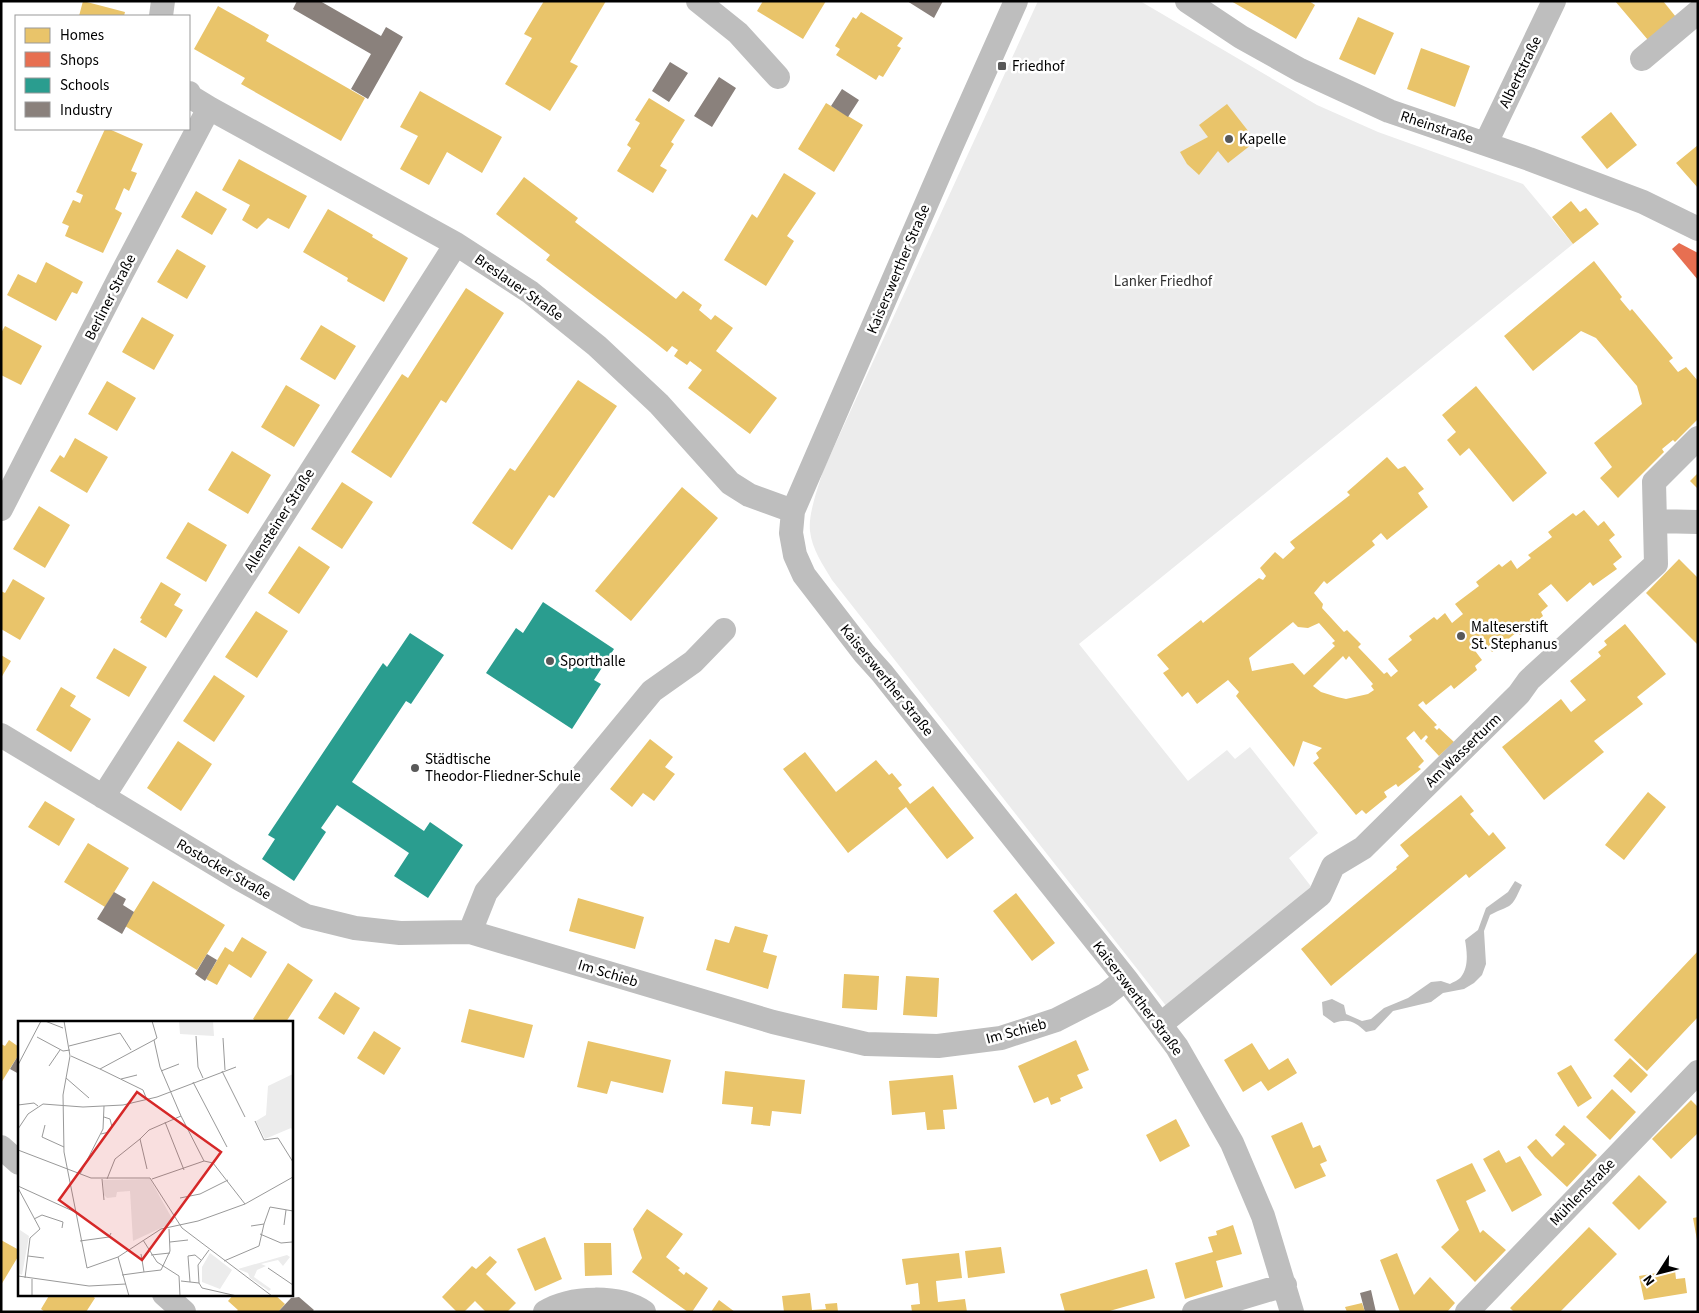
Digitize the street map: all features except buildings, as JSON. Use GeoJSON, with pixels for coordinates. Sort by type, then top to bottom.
{"type":"FeatureCollection","features":[{"type":"Feature","properties":{"kind":"street"},"geometry":{"type":"LineString","coordinates":[[160,15],[162,1]]}},
{"type":"Feature","properties":{"kind":"street"},"geometry":{"type":"LineString","coordinates":[[698,1],[738,33],[778,77]]}},
{"type":"Feature","properties":{"kind":"street","name":"Kaiserswerther Straße"},"geometry":{"type":"LineString","coordinates":[[1016,1],[793,511],[791,533],[795,555],[804,575],[864,653],[882,673],[1161,1024],[1177,1047],[1232,1143],[1263,1216],[1292,1312]]}},
{"type":"Feature","properties":{"kind":"street","name":"Rheinstraße"},"geometry":{"type":"LineString","coordinates":[[1187,1],[1241,37],[1300,70],[1389,111],[1486,143],[1643,202],[1698,229]]}},
{"type":"Feature","properties":{"kind":"street","name":"Albertstraße"},"geometry":{"type":"LineString","coordinates":[[1486,143],[1554,1]]}},
{"type":"Feature","properties":{"kind":"street"},"geometry":{"type":"LineString","coordinates":[[1642,59],[1698,12]]}},
{"type":"Feature","properties":{"kind":"street"},"geometry":{"type":"LineString","coordinates":[[190,95],[209,108]]}},
{"type":"Feature","properties":{"kind":"street","name":"Breslauer Straße"},"geometry":{"type":"LineString","coordinates":[[209,108],[456,244],[530,292],[597,346],[659,404],[730,482],[749,495],[793,511]]}},
{"type":"Feature","properties":{"kind":"street","name":"Berliner Straße"},"geometry":{"type":"LineString","coordinates":[[1,509],[117,282],[209,108]]}},
{"type":"Feature","properties":{"kind":"street","name":"Allensteiner Straße"},"geometry":{"type":"LineString","coordinates":[[103,797],[456,244]]}},
{"type":"Feature","properties":{"kind":"street","name":"Am Wasserturm"},"geometry":{"type":"LineString","coordinates":[[1161,1024],[1320,895],[1333,866],[1363,848],[1520,694],[1529,680],[1656,564],[1654,482],[1698,438]]}},
{"type":"Feature","properties":{"kind":"street"},"geometry":{"type":"LineString","coordinates":[[1655,521],[1698,522]]}},
{"type":"Feature","properties":{"kind":"street"},"geometry":{"type":"LineString","coordinates":[[470,932],[486,892],[652,690],[693,662],[724,630]]}},
{"type":"Feature","properties":{"kind":"street","name":"Rostocker Straße"},"geometry":{"type":"LineString","coordinates":[[1,735],[238,878],[306,916],[355,928],[400,933],[470,932]]}},
{"type":"Feature","properties":{"kind":"street","name":"Im Schieb"},"geometry":{"type":"LineString","coordinates":[[470,932],[773,1022],[866,1044],[938,1046],[1001,1038],[1056,1020],[1105,995],[1126,980]]}},
{"type":"Feature","properties":{"kind":"street","name":"Mühlenstraße"},"geometry":{"type":"LineString","coordinates":[[1467,1312],[1698,1072]]}},
{"type":"Feature","properties":{"kind":"street"},"geometry":{"type":"LineString","coordinates":[[1194,1312],[1285,1285]]}},
{"type":"Feature","properties":{"kind":"street"},"geometry":{"type":"LineString","coordinates":[[166,1296],[184,1312]]}},
{"type":"Feature","properties":{"kind":"street"},"geometry":{"type":"LineString","coordinates":[[545,1312],[579,1300],[608,1300],[633,1305],[644,1312]]}},
{"type":"Feature","properties":{"kind":"green space","name":"Lanker Friedhof"},"geometry":{"type":"Polygon","coordinates":[[[1038,1],[1140,1],[1317,105],[1378,132],[1523,184],[1573,244],[1079,644],[1188,781],[1227,750],[1235,759],[1250,747],[1318,833],[1289,858],[1313,889],[1167,1007],[832,580],[815,550],[810,531],[812,509],[823,471],[1038,1]]]}},
{"type":"Feature","properties":{"kind":"shaded area"},"geometry":{"type":"Polygon","coordinates":[[[1515,881],[1522,885],[1513,903],[1490,915],[1484,931],[1486,964],[1482,975],[1474,983],[1464,989],[1443,993],[1431,1002],[1393,1011],[1375,1030],[1366,1032],[1352,1022],[1334,1023],[1323,1015],[1322,1002],[1332,999],[1344,1005],[1346,1014],[1362,1021],[1371,1019],[1384,1008],[1408,998],[1431,982],[1441,981],[1450,984],[1459,979],[1464,973],[1466,964],[1465,940],[1478,930],[1486,908],[1508,892],[1515,881]]]}},
{"type":"Feature","properties":{"kind":"place","name":"Friedhof"},"geometry":{"type":"Point","coordinates":[1002,66]}},
{"type":"Feature","properties":{"kind":"place","name":"Kapelle"},"geometry":{"type":"Point","coordinates":[1229,139]}},
{"type":"Feature","properties":{"kind":"place","name":"Malteserstift St. Stephanus"},"geometry":{"type":"Point","coordinates":[1461,636]}},
{"type":"Feature","properties":{"kind":"place","name":"Sporthalle"},"geometry":{"type":"Point","coordinates":[550,661]}},
{"type":"Feature","properties":{"kind":"place","name":"Städtische Theodor-Fliedner-Schule"},"geometry":{"type":"Point","coordinates":[415,768]}}]}
